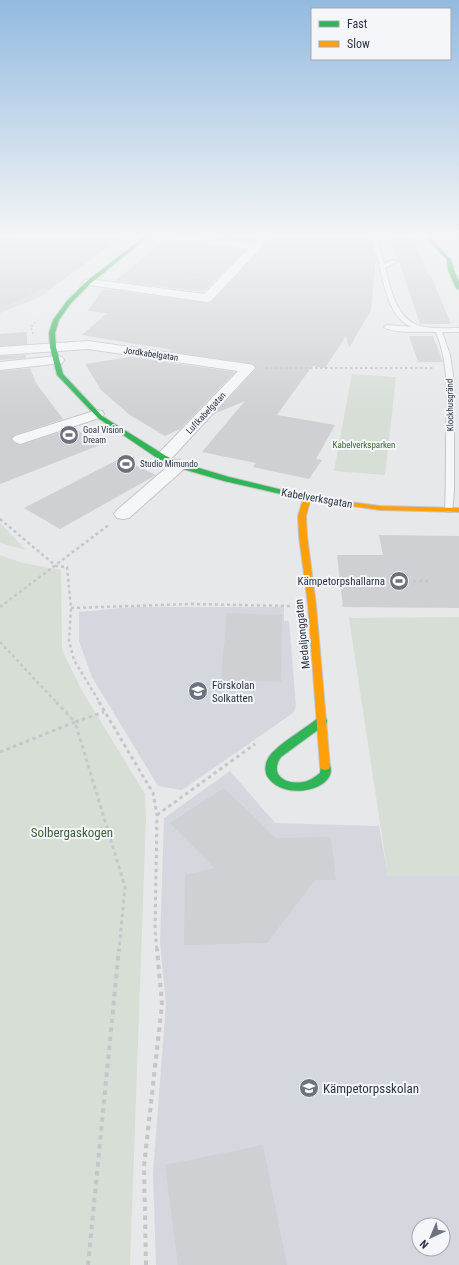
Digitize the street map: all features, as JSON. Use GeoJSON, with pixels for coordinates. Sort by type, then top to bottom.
{"type":"FeatureCollection","features":[{"type":"Feature","properties":{"kind":"street","name":"Kabelverksgatan"},"geometry":{"type":"LineString","coordinates":[[75,296],[56,320],[52,333],[60,375],[97,414],[164,458],[179,465],[227,479],[307,498],[380,508],[459,510]]}},
{"type":"Feature","properties":{"kind":"street"},"geometry":{"type":"LineString","coordinates":[[193,296],[207,298],[209,296]]}},
{"type":"Feature","properties":{"kind":"street","name":"Jordkabelgatan"},"geometry":{"type":"LineString","coordinates":[[55,354],[88,345],[248,368]]}},
{"type":"Feature","properties":{"kind":"street"},"geometry":{"type":"LineString","coordinates":[[0,351],[35,349],[55,354]]}},
{"type":"Feature","properties":{"kind":"street"},"geometry":{"type":"LineString","coordinates":[[0,366],[55,354]]}},
{"type":"Feature","properties":{"kind":"street","name":"Luftkabelgatan"},"geometry":{"type":"LineString","coordinates":[[164,458],[248,368]]}},
{"type":"Feature","properties":{"kind":"street"},"geometry":{"type":"LineString","coordinates":[[20,439],[97,414]]}},
{"type":"Feature","properties":{"kind":"street"},"geometry":{"type":"LineString","coordinates":[[123,514],[179,465]]}},
{"type":"Feature","properties":{"kind":"street","name":"Medaljonggatan"},"geometry":{"type":"LineString","coordinates":[[307,498],[302,516],[308,582],[312,605],[322,720],[325,775],[313,785],[306,788],[293,788],[283,785],[275,778],[270,770],[271,761],[277,754],[322,720]]}},
{"type":"Feature","properties":{"kind":"lane"},"geometry":{"type":"LineString","coordinates":[[391,296],[392,302],[400,315],[410,324],[417,327],[438,330]]}},
{"type":"Feature","properties":{"kind":"lane"},"geometry":{"type":"LineString","coordinates":[[387,327],[459,330]]}},
{"type":"Feature","properties":{"kind":"lane","name":"Klockhusgränd"},"geometry":{"type":"LineString","coordinates":[[438,330],[442,338],[449,368],[451,408],[449,510]]}},
{"type":"Feature","properties":{"kind":"path"},"geometry":{"type":"LineString","coordinates":[[35,349],[31,327],[41,315]]}},
{"type":"Feature","properties":{"kind":"path"},"geometry":{"type":"LineString","coordinates":[[248,368],[449,368]]}},
{"type":"Feature","properties":{"kind":"path"},"geometry":{"type":"LineString","coordinates":[[0,607],[123,514]]}},
{"type":"Feature","properties":{"kind":"path"},"geometry":{"type":"LineString","coordinates":[[0,518],[56,566],[67,567],[71,608],[69,641],[74,660],[153,793],[156,815],[155,932],[162,1004],[144,1166],[146,1265]]}},
{"type":"Feature","properties":{"kind":"path"},"geometry":{"type":"LineString","coordinates":[[308,582],[431,581]]}},
{"type":"Feature","properties":{"kind":"path"},"geometry":{"type":"LineString","coordinates":[[71,608],[192,604],[312,605]]}},
{"type":"Feature","properties":{"kind":"path"},"geometry":{"type":"LineString","coordinates":[[0,642],[75,722],[126,887],[88,1265]]}},
{"type":"Feature","properties":{"kind":"path"},"geometry":{"type":"LineString","coordinates":[[0,752],[104,712]]}},
{"type":"Feature","properties":{"kind":"path"},"geometry":{"type":"LineString","coordinates":[[156,815],[261,740]]}},
{"type":"Feature","properties":{"kind":"shaded area"},"geometry":{"type":"Polygon","coordinates":[[[0,296],[41,296],[40,297],[0,313],[0,296]]]}},
{"type":"Feature","properties":{"kind":"shaded area","name":"Förskolan Solkatten"},"geometry":{"type":"Polygon","coordinates":[[[134,607],[284,607],[284,621],[289,621],[296,706],[293,713],[182,790],[158,786],[92,677],[79,641],[79,612],[134,607]]]}},
{"type":"Feature","properties":{"kind":"shaded area","name":"Kämpetorpsskolan"},"geometry":{"type":"Polygon","coordinates":[[[230,771],[275,823],[379,826],[388,876],[459,876],[459,1265],[156,1265],[153,1173],[166,1004],[160,943],[164,818],[230,771]]]}},
{"type":"Feature","properties":{"kind":"green space","name":"Kabelverksparken"},"geometry":{"type":"Polygon","coordinates":[[[352,374],[396,377],[385,475],[334,471],[352,374]]]}},
{"type":"Feature","properties":{"kind":"green space"},"geometry":{"type":"Polygon","coordinates":[[[0,523],[26,550],[0,543],[0,523]]]}},
{"type":"Feature","properties":{"kind":"green space","name":"Solbergaskogen"},"geometry":{"type":"Polygon","coordinates":[[[0,555],[23,563],[61,570],[62,650],[82,691],[145,794],[146,817],[130,1265],[0,1265],[0,555]]]}},
{"type":"Feature","properties":{"kind":"green space"},"geometry":{"type":"Polygon","coordinates":[[[459,617],[459,876],[388,876],[349,618],[459,617]]]}},
{"type":"Feature","properties":{"kind":"building"},"geometry":{"type":"Polygon","coordinates":[[[0,296],[28,296],[0,309],[0,296]]]}},
{"type":"Feature","properties":{"kind":"building"},"geometry":{"type":"Polygon","coordinates":[[[98,296],[156,296],[207,303],[211,302],[217,296],[372,296],[371,310],[349,348],[346,336],[325,368],[312,366],[277,415],[335,425],[316,459],[322,460],[309,479],[253,467],[256,463],[202,452],[245,401],[214,414],[256,369],[253,364],[166,351],[173,350],[82,335],[107,313],[88,311],[98,296]]]}},
{"type":"Feature","properties":{"kind":"building"},"geometry":{"type":"Polygon","coordinates":[[[411,296],[439,296],[451,324],[420,324],[411,296]]]}},
{"type":"Feature","properties":{"kind":"building"},"geometry":{"type":"Polygon","coordinates":[[[27,332],[27,344],[0,346],[0,334],[27,332]]]}},
{"type":"Feature","properties":{"kind":"building"},"geometry":{"type":"Polygon","coordinates":[[[409,336],[433,336],[443,362],[418,362],[409,336]]]}},
{"type":"Feature","properties":{"kind":"building"},"geometry":{"type":"Polygon","coordinates":[[[26,355],[26,358],[0,360],[0,356],[26,355]]]}},
{"type":"Feature","properties":{"kind":"building"},"geometry":{"type":"Polygon","coordinates":[[[130,357],[235,372],[180,429],[165,436],[130,415],[101,390],[85,364],[130,357]]]}},
{"type":"Feature","properties":{"kind":"building"},"geometry":{"type":"Polygon","coordinates":[[[30,368],[36,383],[63,419],[15,435],[11,440],[20,445],[70,429],[72,432],[77,430],[100,445],[0,484],[0,371],[30,368]]]}},
{"type":"Feature","properties":{"kind":"building"},"geometry":{"type":"Polygon","coordinates":[[[121,458],[156,475],[60,529],[24,508],[121,458]]]}},
{"type":"Feature","properties":{"kind":"building","name":"Kämpetorpshallarna"},"geometry":{"type":"Polygon","coordinates":[[[379,535],[459,536],[459,608],[343,607],[337,555],[383,555],[379,535]]]}},
{"type":"Feature","properties":{"kind":"building"},"geometry":{"type":"Polygon","coordinates":[[[227,613],[282,615],[281,682],[221,680],[227,613]]]}},
{"type":"Feature","properties":{"kind":"building"},"geometry":{"type":"Polygon","coordinates":[[[224,788],[276,838],[331,837],[336,880],[315,880],[267,943],[184,945],[185,875],[214,868],[170,823],[224,788]]]}},
{"type":"Feature","properties":{"kind":"building"},"geometry":{"type":"Polygon","coordinates":[[[263,1145],[287,1265],[178,1265],[165,1165],[263,1145]]]}},
{"type":"Feature","properties":{"kind":"traffic: fast"},"geometry":{"type":"LineString","coordinates":[[75,296],[56,320],[52,333],[53,347],[60,375],[100,417],[163,458],[179,465],[227,479],[307,498],[323,500]]}},
{"type":"Feature","properties":{"kind":"traffic: fast"},"geometry":{"type":"LineString","coordinates":[[322,721],[277,754],[271,763],[271,772],[275,779],[283,784],[293,787],[304,787],[315,783],[325,775],[325,766]]}},
{"type":"Feature","properties":{"kind":"traffic: slow"},"geometry":{"type":"LineString","coordinates":[[307,498],[302,516],[303,536],[312,605],[325,766]]}},
{"type":"Feature","properties":{"kind":"traffic: slow"},"geometry":{"type":"LineString","coordinates":[[323,500],[380,508],[459,510]]}},
{"type":"Feature","properties":{"kind":"place","name":"Goal Vision Dream"},"geometry":{"type":"Point","coordinates":[69,435]}},
{"type":"Feature","properties":{"kind":"place","name":"Studio Mimundo"},"geometry":{"type":"Point","coordinates":[126,464]}},
{"type":"Feature","properties":{"kind":"place","name":"Kämpetorpshallarna"},"geometry":{"type":"Point","coordinates":[399,581]}},
{"type":"Feature","properties":{"kind":"place","name":"Förskolan Solkatten"},"geometry":{"type":"Point","coordinates":[198,691]}},
{"type":"Feature","properties":{"kind":"place","name":"Kämpetorpsskolan"},"geometry":{"type":"Point","coordinates":[309,1088]}}]}
